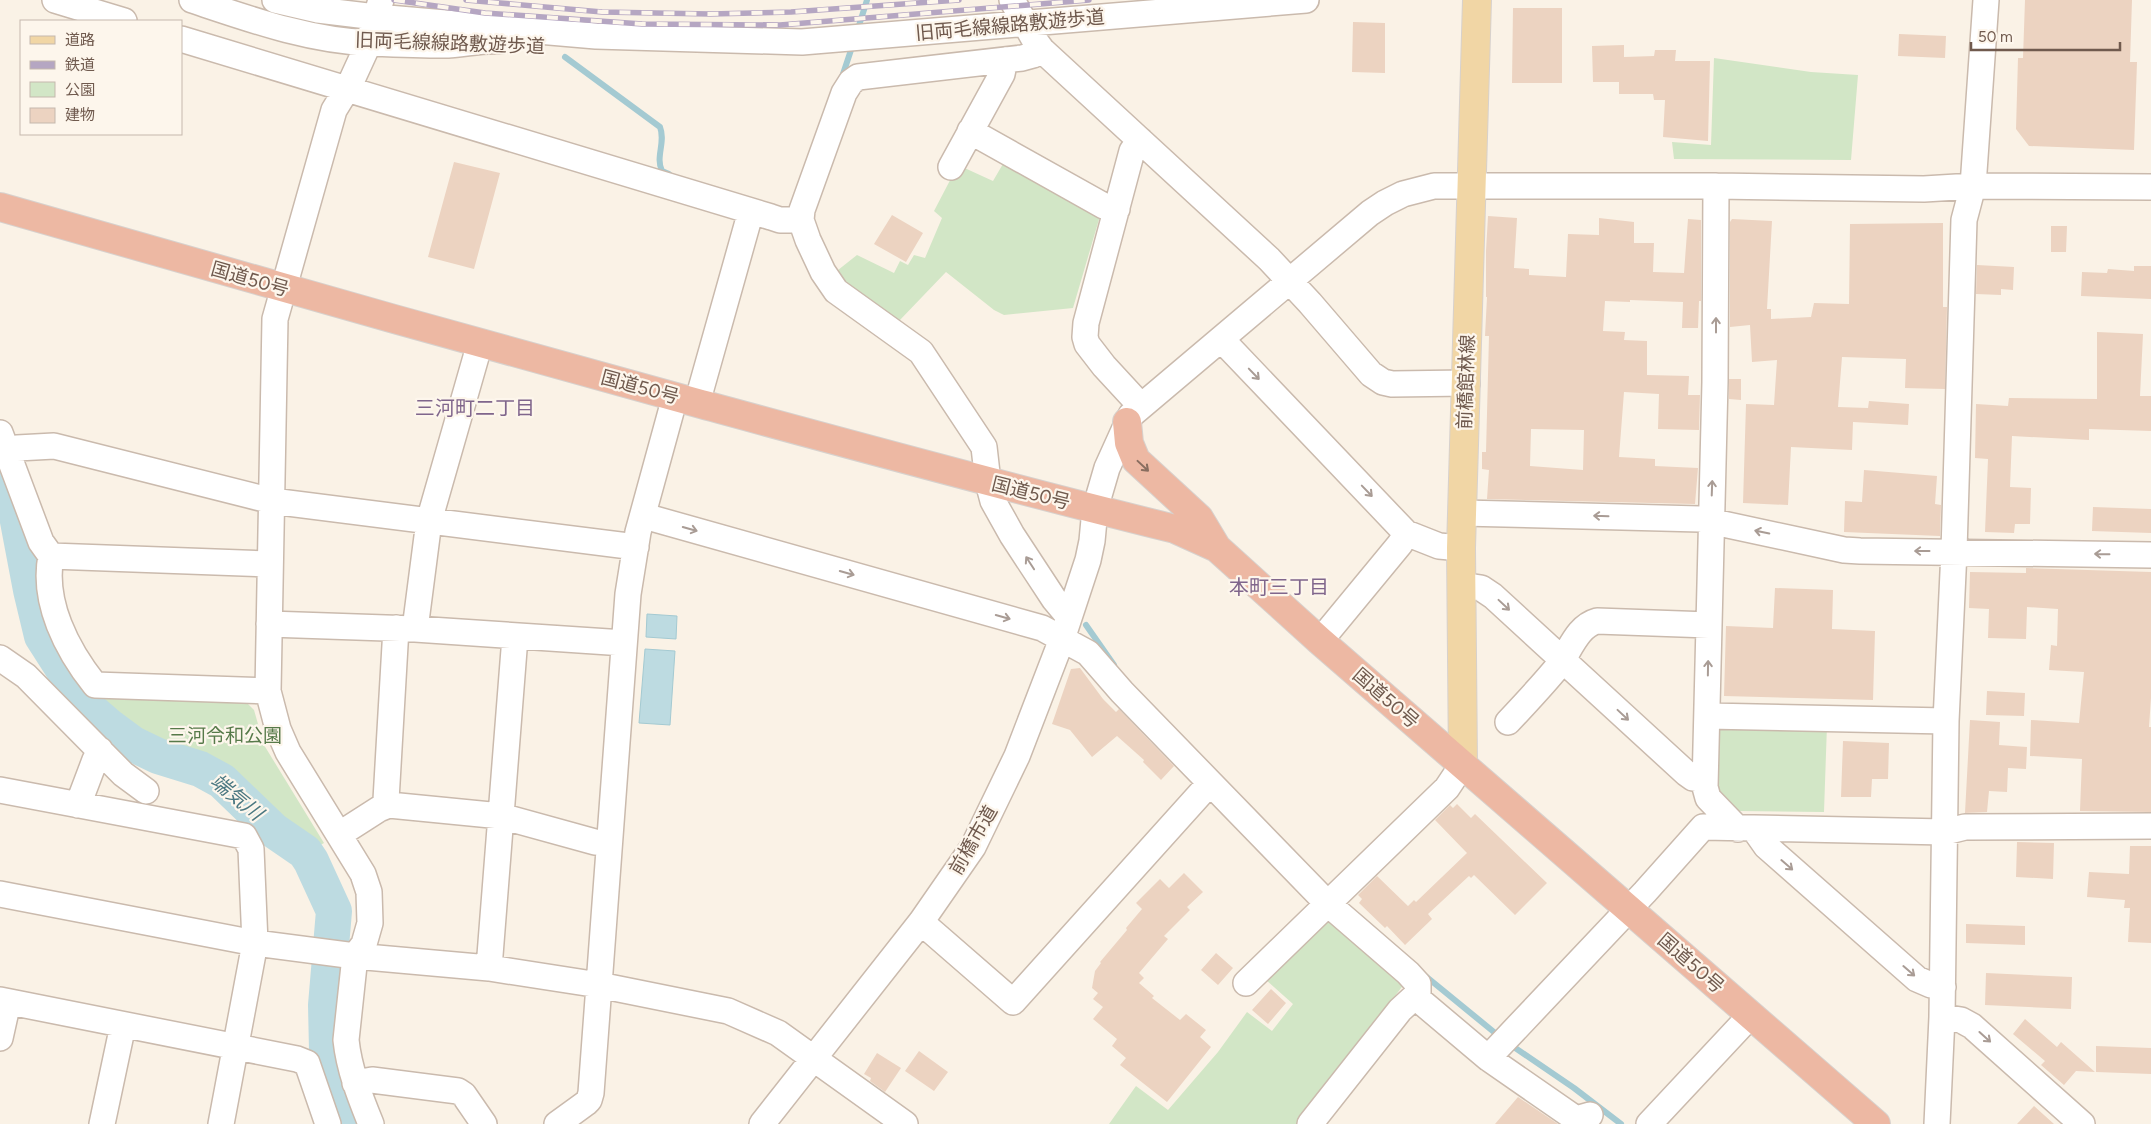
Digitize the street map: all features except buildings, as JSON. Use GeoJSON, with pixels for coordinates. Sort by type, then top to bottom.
{"type":"FeatureCollection","features":[{"type":"Feature","properties":{"kind":"highway","name":"国道50号"},"geometry":{"type":"LineString","coordinates":[[0,207],[284,289],[686,400],[988,482],[1175,529],[1218,548],[1320,641],[1876,1124]]}},
{"type":"Feature","properties":{"kind":"highway"},"geometry":{"type":"LineString","coordinates":[[1134,414],[1129,442],[1136,460],[1199,518],[1218,548]]}},
{"type":"Feature","properties":{"kind":"main road","name":"前橋館林線"},"geometry":{"type":"LineString","coordinates":[[1463,764],[1461,548],[1477,0]]}},
{"type":"Feature","properties":{"kind":"street"},"geometry":{"type":"LineString","coordinates":[[55,0],[121,20]]}},
{"type":"Feature","properties":{"kind":"street","name":"旧両毛線線路敷遊歩道"},"geometry":{"type":"LineString","coordinates":[[192,0],[239,16],[316,36],[368,43],[445,45],[488,40],[612,51],[712,51],[1306,0]]}},
{"type":"Feature","properties":{"kind":"street","name":"旧両毛線線路敷遊歩道"},"geometry":{"type":"LineString","coordinates":[[275,0],[318,10],[379,9],[596,36],[802,42]]}},
{"type":"Feature","properties":{"kind":"street"},"geometry":{"type":"LineString","coordinates":[[1012,0],[1042,50],[1269,259],[1377,379],[1392,384],[1467,383]]}},
{"type":"Feature","properties":{"kind":"street"},"geometry":{"type":"LineString","coordinates":[[1937,1124],[1943,987],[1946,721],[1954,551],[1964,220],[1973,186],[1986,0]]}},
{"type":"Feature","properties":{"kind":"street"},"geometry":{"type":"LineString","coordinates":[[371,1124],[355,1083],[347,1053],[346,1040],[350,955],[364,944],[370,923],[368,892],[363,874],[288,752],[278,729],[268,691],[274,319],[334,110],[350,84],[368,43],[379,9]]}},
{"type":"Feature","properties":{"kind":"street"},"geometry":{"type":"LineString","coordinates":[[182,39],[780,220],[802,220]]}},
{"type":"Feature","properties":{"kind":"street"},"geometry":{"type":"LineString","coordinates":[[1042,50],[1033,55],[1004,60],[858,77],[851,82],[844,93],[802,210],[802,220],[808,240],[823,272],[836,291],[921,352],[984,447],[987,456],[988,482],[994,501],[1012,535],[1054,599],[1065,628],[1122,692],[1327,903],[1408,973],[1418,984],[1418,999]]}},
{"type":"Feature","properties":{"kind":"street"},"geometry":{"type":"LineString","coordinates":[[951,167],[1002,74],[1004,60]]}},
{"type":"Feature","properties":{"kind":"street"},"geometry":{"type":"LineString","coordinates":[[970,131],[1104,206],[1117,209]]}},
{"type":"Feature","properties":{"kind":"street"},"geometry":{"type":"LineString","coordinates":[[1140,140],[1132,151],[1086,323],[1085,337],[1134,414],[1289,281],[1385,202],[1403,194],[1425,188],[1716,186],[1924,189],[1973,186],[2151,187]]}},
{"type":"Feature","properties":{"kind":"street"},"geometry":{"type":"LineString","coordinates":[[1716,186],[1715,382],[1705,780],[1708,798],[1766,846],[1918,979],[1931,985],[1943,987]]}},
{"type":"Feature","properties":{"kind":"street"},"geometry":{"type":"LineString","coordinates":[[557,1124],[589,1100],[628,594],[636,546],[644,516],[751,211]]}},
{"type":"Feature","properties":{"kind":"street"},"geometry":{"type":"LineString","coordinates":[[1221,339],[1406,532],[1439,546],[1461,548]]}},
{"type":"Feature","properties":{"kind":"street"},"geometry":{"type":"LineString","coordinates":[[389,805],[386,800],[406,628],[429,521],[480,343]]}},
{"type":"Feature","properties":{"kind":"street","name":"前橋市道"},"geometry":{"type":"LineString","coordinates":[[762,1124],[921,922],[977,839],[1017,756],[1065,628],[1088,560],[1092,541],[1094,509],[1106,468],[1134,414]]}},
{"type":"Feature","properties":{"kind":"street"},"geometry":{"type":"LineString","coordinates":[[4,442],[16,448],[54,446],[272,501],[636,546]]}},
{"type":"Feature","properties":{"kind":"street"},"geometry":{"type":"LineString","coordinates":[[4,442],[41,542],[51,556],[48,573],[58,625],[95,685],[268,691]]}},
{"type":"Feature","properties":{"kind":"street"},"geometry":{"type":"LineString","coordinates":[[1462,512],[1700,519],[1844,550],[2151,555]]}},
{"type":"Feature","properties":{"kind":"street"},"geometry":{"type":"LineString","coordinates":[[644,516],[1042,628],[1065,628]]}},
{"type":"Feature","properties":{"kind":"street"},"geometry":{"type":"LineString","coordinates":[[1320,641],[1400,544],[1406,532]]}},
{"type":"Feature","properties":{"kind":"street"},"geometry":{"type":"LineString","coordinates":[[51,556],[269,564]]}},
{"type":"Feature","properties":{"kind":"street"},"geometry":{"type":"LineString","coordinates":[[1462,585],[1481,588],[1494,596],[1686,773],[1693,778],[1705,780]]}},
{"type":"Feature","properties":{"kind":"street"},"geometry":{"type":"LineString","coordinates":[[1508,722],[1557,668],[1586,626],[1597,621],[1709,625]]}},
{"type":"Feature","properties":{"kind":"street"},"geometry":{"type":"LineString","coordinates":[[269,624],[406,628],[624,643]]}},
{"type":"Feature","properties":{"kind":"street"},"geometry":{"type":"LineString","coordinates":[[489,968],[515,637]]}},
{"type":"Feature","properties":{"kind":"street"},"geometry":{"type":"LineString","coordinates":[[0,658],[26,676],[123,774],[146,792]]}},
{"type":"Feature","properties":{"kind":"street"},"geometry":{"type":"LineString","coordinates":[[1708,716],[1946,721]]}},
{"type":"Feature","properties":{"kind":"street"},"geometry":{"type":"LineString","coordinates":[[78,805],[100,750]]}},
{"type":"Feature","properties":{"kind":"street"},"geometry":{"type":"LineString","coordinates":[[1246,983],[1447,788],[1463,764]]}},
{"type":"Feature","properties":{"kind":"street"},"geometry":{"type":"LineString","coordinates":[[921,922],[1013,1002],[1210,783]]}},
{"type":"Feature","properties":{"kind":"street"},"geometry":{"type":"LineString","coordinates":[[0,790],[244,836],[251,849],[255,943],[221,1124]]}},
{"type":"Feature","properties":{"kind":"street"},"geometry":{"type":"LineString","coordinates":[[340,834],[379,809],[389,805],[501,816],[595,842],[609,843]]}},
{"type":"Feature","properties":{"kind":"street"},"geometry":{"type":"LineString","coordinates":[[1488,1058],[1629,909],[1703,827],[1945,832],[1965,827],[2151,826]]}},
{"type":"Feature","properties":{"kind":"street"},"geometry":{"type":"LineString","coordinates":[[0,894],[255,943],[350,955],[489,968],[599,984],[728,1011],[778,1033],[905,1124]]}},
{"type":"Feature","properties":{"kind":"street"},"geometry":{"type":"LineString","coordinates":[[1310,1124],[1400,1010],[1412,999],[1418,999],[1488,1058],[1576,1119],[1590,1115]]}},
{"type":"Feature","properties":{"kind":"street"},"geometry":{"type":"LineString","coordinates":[[0,1038],[4,1001],[297,1058],[307,1062],[328,1124]]}},
{"type":"Feature","properties":{"kind":"street"},"geometry":{"type":"LineString","coordinates":[[1649,1124],[1751,1015]]}},
{"type":"Feature","properties":{"kind":"street"},"geometry":{"type":"LineString","coordinates":[[1942,1017],[1961,1020],[1972,1026],[2082,1124]]}},
{"type":"Feature","properties":{"kind":"street"},"geometry":{"type":"LineString","coordinates":[[102,1124],[122,1025]]}},
{"type":"Feature","properties":{"kind":"street"},"geometry":{"type":"LineString","coordinates":[[355,1083],[372,1080],[458,1091],[464,1095],[484,1124]]}},
{"type":"Feature","properties":{"kind":"green space"},"geometry":{"type":"Polygon","coordinates":[[[1714,58],[1811,72],[1858,75],[1851,160],[1674,159],[1672,142],[1711,145],[1714,58]]]}},
{"type":"Feature","properties":{"kind":"green space"},"geometry":{"type":"Polygon","coordinates":[[[1007,157],[1100,216],[1073,308],[1004,315],[994,310],[946,272],[899,321],[833,274],[857,255],[894,273],[900,261],[908,265],[914,255],[925,258],[942,218],[934,211],[958,165],[993,181],[1007,157]]]}},
{"type":"Feature","properties":{"kind":"green space","name":"三河令和公園"},"geometry":{"type":"Polygon","coordinates":[[[106,695],[246,702],[254,710],[264,745],[324,843],[315,848],[222,771],[164,745],[102,711],[106,695]]]}},
{"type":"Feature","properties":{"kind":"green space"},"geometry":{"type":"Polygon","coordinates":[[[1720,722],[1827,725],[1824,812],[1739,811],[1711,785],[1713,730],[1720,722]]]}},
{"type":"Feature","properties":{"kind":"green space"},"geometry":{"type":"Polygon","coordinates":[[[1336,915],[1407,980],[1300,1124],[1109,1124],[1136,1086],[1168,1110],[1218,1052],[1247,1012],[1272,1031],[1293,1004],[1266,980],[1324,918],[1336,915]]]}},
{"type":"Feature","properties":{"kind":"water"},"geometry":{"type":"Polygon","coordinates":[[[647,614],[677,616],[676,639],[646,637],[647,614]]]}},
{"type":"Feature","properties":{"kind":"water"},"geometry":{"type":"Polygon","coordinates":[[[645,649],[675,651],[670,725],[639,723],[645,649]]]}},
{"type":"Feature","properties":{"kind":"waterway"},"geometry":{"type":"LineString","coordinates":[[857,32],[867,0]]}},
{"type":"Feature","properties":{"kind":"waterway"},"geometry":{"type":"LineString","coordinates":[[841,80],[853,44]]}},
{"type":"Feature","properties":{"kind":"waterway"},"geometry":{"type":"LineString","coordinates":[[565,57],[660,127],[662,133],[660,166],[662,171],[669,174]]}},
{"type":"Feature","properties":{"kind":"waterway","name":"端気川"},"geometry":{"type":"LineString","coordinates":[[0,473],[17,516],[42,636],[88,708],[133,744],[158,756],[200,769],[222,781],[273,830],[305,852],[311,861],[334,911],[326,1005],[327,1050],[350,1124]]}},
{"type":"Feature","properties":{"kind":"waterway"},"geometry":{"type":"LineString","coordinates":[[1086,625],[1114,665]]}},
{"type":"Feature","properties":{"kind":"waterway"},"geometry":{"type":"LineString","coordinates":[[1423,974],[1500,1037]]}},
{"type":"Feature","properties":{"kind":"waterway"},"geometry":{"type":"LineString","coordinates":[[1508,1043],[1574,1088],[1621,1124]]}},
{"type":"Feature","properties":{"kind":"railway"},"geometry":{"type":"LineString","coordinates":[[394,0],[485,13],[642,24],[780,25],[1089,0]]}},
{"type":"Feature","properties":{"kind":"railway"},"geometry":{"type":"LineString","coordinates":[[466,0],[602,12],[710,14],[791,12],[959,0]]}},
{"type":"Feature","properties":{"kind":"district","name":"三河町二丁目"},"geometry":{"type":"Point","coordinates":[475,408]}},
{"type":"Feature","properties":{"kind":"district","name":"本町三丁目"},"geometry":{"type":"Point","coordinates":[1279,587]}}]}
